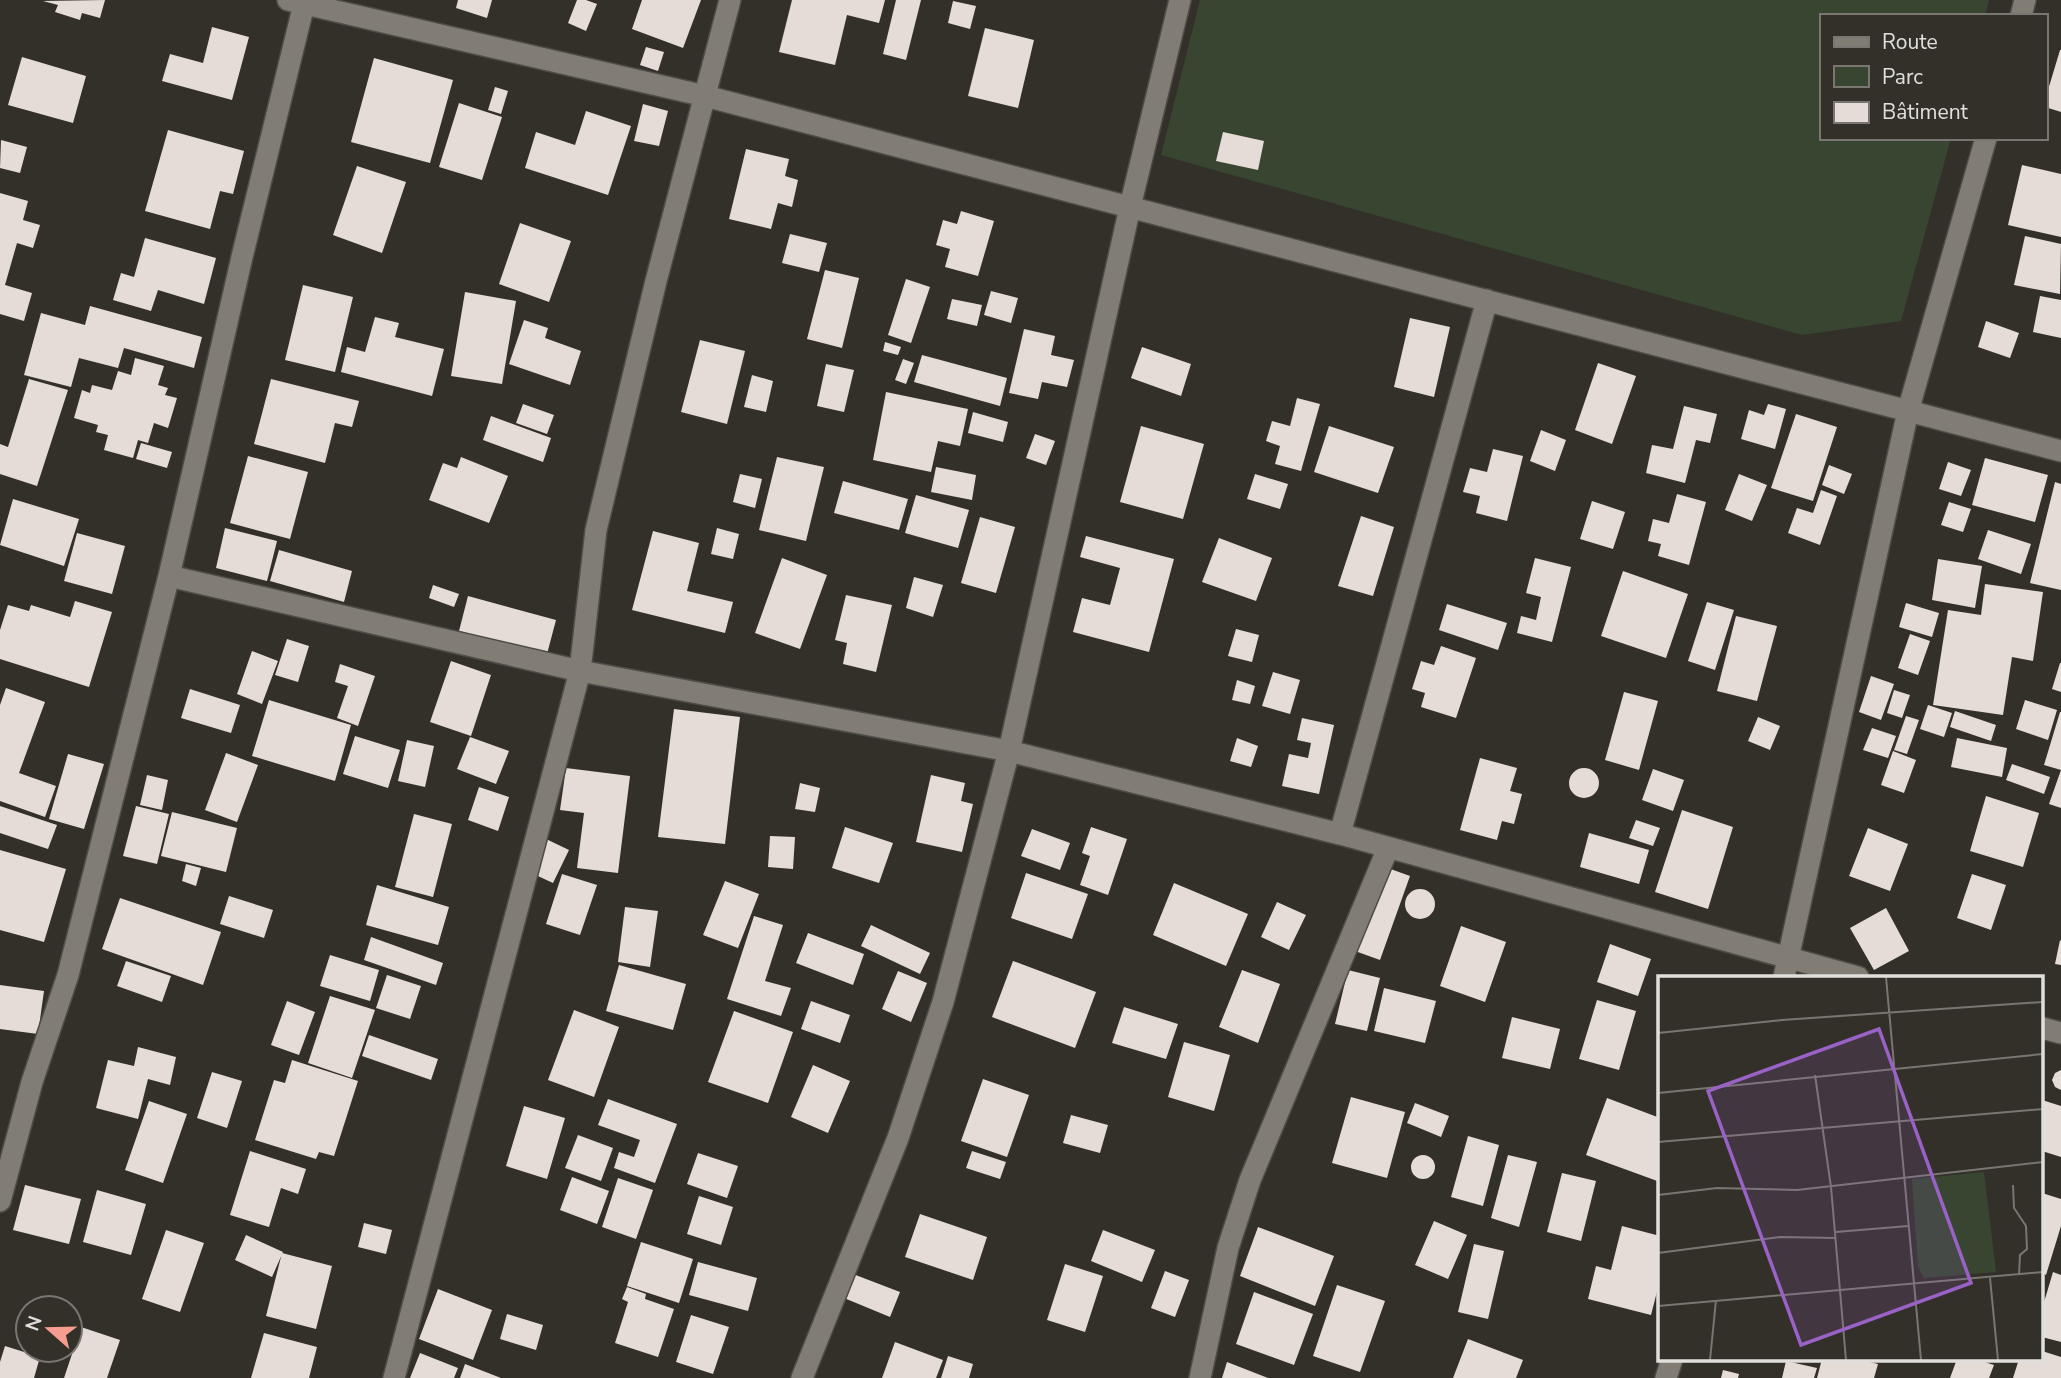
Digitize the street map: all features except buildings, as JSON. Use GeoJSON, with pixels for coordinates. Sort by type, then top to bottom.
{"type":"FeatureCollection","features":[{"type":"Feature","properties":{"kind":"street"},"geometry":{"type":"LineString","coordinates":[[394,1378],[580,671],[596,530],[656,281],[730,0]]}},
{"type":"Feature","properties":{"kind":"street"},"geometry":{"type":"LineString","coordinates":[[802,1378],[898,1138],[939,1015],[1009,751],[1130,207],[1180,0]]}},
{"type":"Feature","properties":{"kind":"street"},"geometry":{"type":"LineString","coordinates":[[0,1201],[32,1082],[68,975],[169,576],[299,2],[705,96],[2061,451]]}},
{"type":"Feature","properties":{"kind":"street"},"geometry":{"type":"LineString","coordinates":[[1787,968],[1908,411],[1985,140]]}},
{"type":"Feature","properties":{"kind":"street"},"geometry":{"type":"LineString","coordinates":[[1340,834],[1486,300]]}},
{"type":"Feature","properties":{"kind":"street"},"geometry":{"type":"LineString","coordinates":[[169,576],[580,671],[1009,751],[1340,834],[1787,968],[1850,976]]}},
{"type":"Feature","properties":{"kind":"street"},"geometry":{"type":"LineString","coordinates":[[1200,1378],[1228,1248],[1250,1180],[1388,848]]}},
{"type":"Feature","properties":{"kind":"street"},"geometry":{"type":"LineString","coordinates":[[2044,1029],[2061,1033]]}},
{"type":"Feature","properties":{"kind":"street"},"geometry":{"type":"LineString","coordinates":[[1666,1378],[1672,1360]]}},
{"type":"Feature","properties":{"kind":"green space"},"geometry":{"type":"Polygon","coordinates":[[[1200,0],[1989,0],[1986,14],[1820,14],[1820,140],[1950,140],[1901,321],[1802,335],[1161,155],[1200,0]]]}}]}
